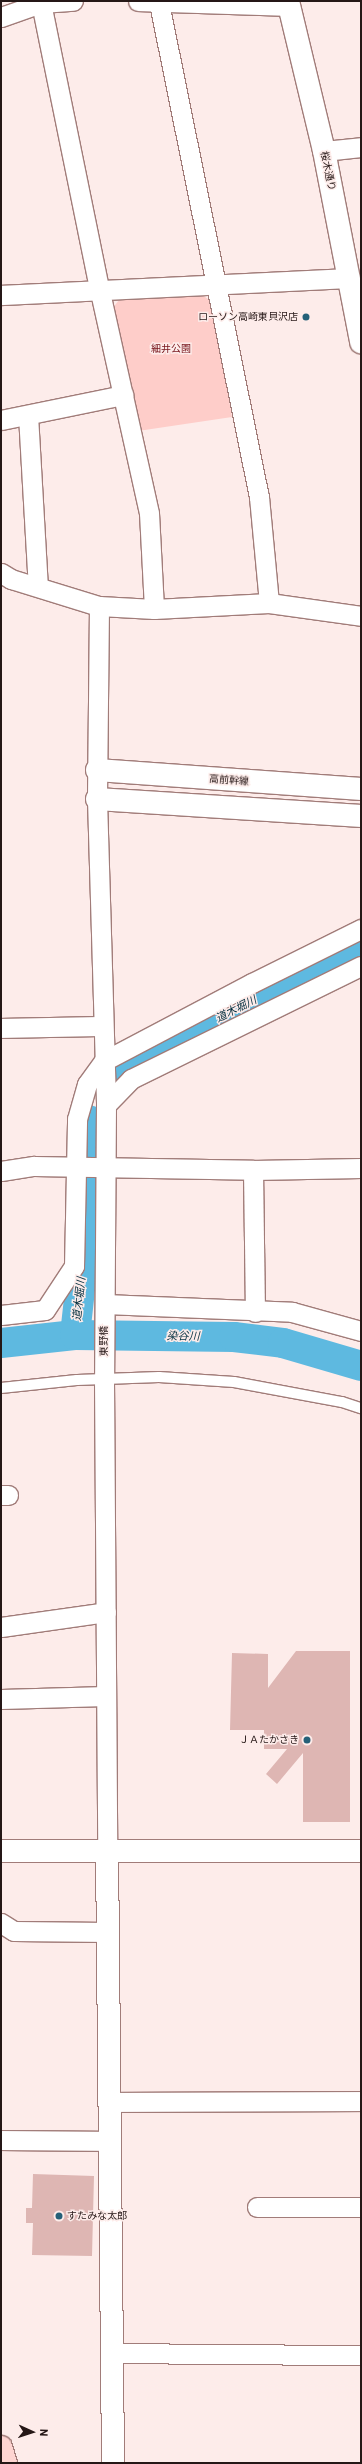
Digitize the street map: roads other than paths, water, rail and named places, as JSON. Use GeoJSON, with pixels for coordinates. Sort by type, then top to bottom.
{"type":"FeatureCollection","features":[{"type":"Feature","properties":{"kind":"main road"},"geometry":{"type":"LineString","coordinates":[[1,2447],[6,2463]]}},
{"type":"Feature","properties":{"kind":"street"},"geometry":{"type":"LineString","coordinates":[[1,17],[41,3],[72,1]]}},
{"type":"Feature","properties":{"kind":"street"},"geometry":{"type":"LineString","coordinates":[[138,1],[158,3],[288,3]]}},
{"type":"Feature","properties":{"kind":"street"},"geometry":{"type":"LineString","coordinates":[[41,3],[100,292],[148,513],[154,609]]}},
{"type":"Feature","properties":{"kind":"street"},"geometry":{"type":"LineString","coordinates":[[158,3],[259,497],[269,603]]}},
{"type":"Feature","properties":{"kind":"street","name":"桜木通り"},"geometry":{"type":"LineString","coordinates":[[288,3],[356,278],[361,342]]}},
{"type":"Feature","properties":{"kind":"street"},"geometry":{"type":"LineString","coordinates":[[324,151],[361,147]]}},
{"type":"Feature","properties":{"kind":"street"},"geometry":{"type":"LineString","coordinates":[[1,295],[100,292],[356,278]]}},
{"type":"Feature","properties":{"kind":"street"},"geometry":{"type":"LineString","coordinates":[[1,420],[123,395]]}},
{"type":"Feature","properties":{"kind":"street"},"geometry":{"type":"LineString","coordinates":[[28,415],[38,586]]}},
{"type":"Feature","properties":{"kind":"street"},"geometry":{"type":"LineString","coordinates":[[1,573],[11,579],[38,586],[99,606],[154,609],[269,603],[361,616]]}},
{"type":"Feature","properties":{"kind":"street"},"geometry":{"type":"LineString","coordinates":[[1,1315],[45,1310],[74,1266],[90,1167],[106,1105],[97,799],[99,606]]}},
{"type":"Feature","properties":{"kind":"street","name":"高前幹線"},"geometry":{"type":"LineString","coordinates":[[97,770],[361,790]]}},
{"type":"Feature","properties":{"kind":"street"},"geometry":{"type":"LineString","coordinates":[[97,799],[361,816]]}},
{"type":"Feature","properties":{"kind":"street"},"geometry":{"type":"LineString","coordinates":[[90,1167],[78,1119],[87,1084],[104,1061],[239,990],[361,929]]}},
{"type":"Feature","properties":{"kind":"street"},"geometry":{"type":"LineString","coordinates":[[106,1105],[131,1080],[361,966]]}},
{"type":"Feature","properties":{"kind":"street"},"geometry":{"type":"LineString","coordinates":[[1,1028],[103,1026]]}},
{"type":"Feature","properties":{"kind":"street"},"geometry":{"type":"LineString","coordinates":[[1,1171],[34,1166],[253,1170],[361,1168]]}},
{"type":"Feature","properties":{"kind":"street","name":"東野橋"},"geometry":{"type":"LineString","coordinates":[[90,1167],[105,1308],[104,1375],[107,1850]]}},
{"type":"Feature","properties":{"kind":"street"},"geometry":{"type":"LineString","coordinates":[[253,1170],[255,1312]]}},
{"type":"Feature","properties":{"kind":"street"},"geometry":{"type":"LineString","coordinates":[[105,1308],[177,1306],[255,1312],[292,1312],[361,1331]]}},
{"type":"Feature","properties":{"kind":"street"},"geometry":{"type":"LineString","coordinates":[[1,1627],[106,1612]]}},
{"type":"Feature","properties":{"kind":"street"},"geometry":{"type":"LineString","coordinates":[[1,1699],[106,1696]]}},
{"type":"Feature","properties":{"kind":"street"},"geometry":{"type":"LineString","coordinates":[[107,1850],[111,2102],[110,2353],[113,2463]]}},
{"type":"Feature","properties":{"kind":"street"},"geometry":{"type":"LineString","coordinates":[[1,1851],[361,1851]]}},
{"type":"Feature","properties":{"kind":"street"},"geometry":{"type":"LineString","coordinates":[[1,1923],[14,1931],[108,1932]]}},
{"type":"Feature","properties":{"kind":"street"},"geometry":{"type":"LineString","coordinates":[[111,2102],[361,2101]]}},
{"type":"Feature","properties":{"kind":"street"},"geometry":{"type":"LineString","coordinates":[[1,2140],[111,2141]]}},
{"type":"Feature","properties":{"kind":"street"},"geometry":{"type":"LineString","coordinates":[[257,2207],[361,2207]]}},
{"type":"Feature","properties":{"kind":"street"},"geometry":{"type":"LineString","coordinates":[[110,2353],[361,2355]]}},
{"type":"Feature","properties":{"kind":"lane"},"geometry":{"type":"LineString","coordinates":[[1,1388],[77,1380],[104,1375],[159,1377],[234,1382],[361,1408]]}},
{"type":"Feature","properties":{"kind":"waterway","name":"道木堀川"},"geometry":{"type":"LineString","coordinates":[[114,1075],[121,1067],[361,946]]}},
{"type":"Feature","properties":{"kind":"waterway","name":"道木堀川"},"geometry":{"type":"LineString","coordinates":[[75,1335],[82,1272],[89,1120]]}},
{"type":"Feature","properties":{"kind":"waterway","name":"染谷川"},"geometry":{"type":"LineString","coordinates":[[1,1343],[75,1335],[234,1337],[283,1343],[361,1366]]}},
{"type":"Feature","properties":{"kind":"place","name":"ローソン高崎東貝沢店"},"geometry":{"type":"Point","coordinates":[306,317]}},
{"type":"Feature","properties":{"kind":"place","name":"ＪＡたかさき"},"geometry":{"type":"Point","coordinates":[307,1740]}},
{"type":"Feature","properties":{"kind":"place","name":"すたみな太郎"},"geometry":{"type":"Point","coordinates":[59,2216]}},
{"type":"Feature","properties":{"kind":"park label","name":"細井公園"},"geometry":{"type":"Point","coordinates":[171,349]}}]}
